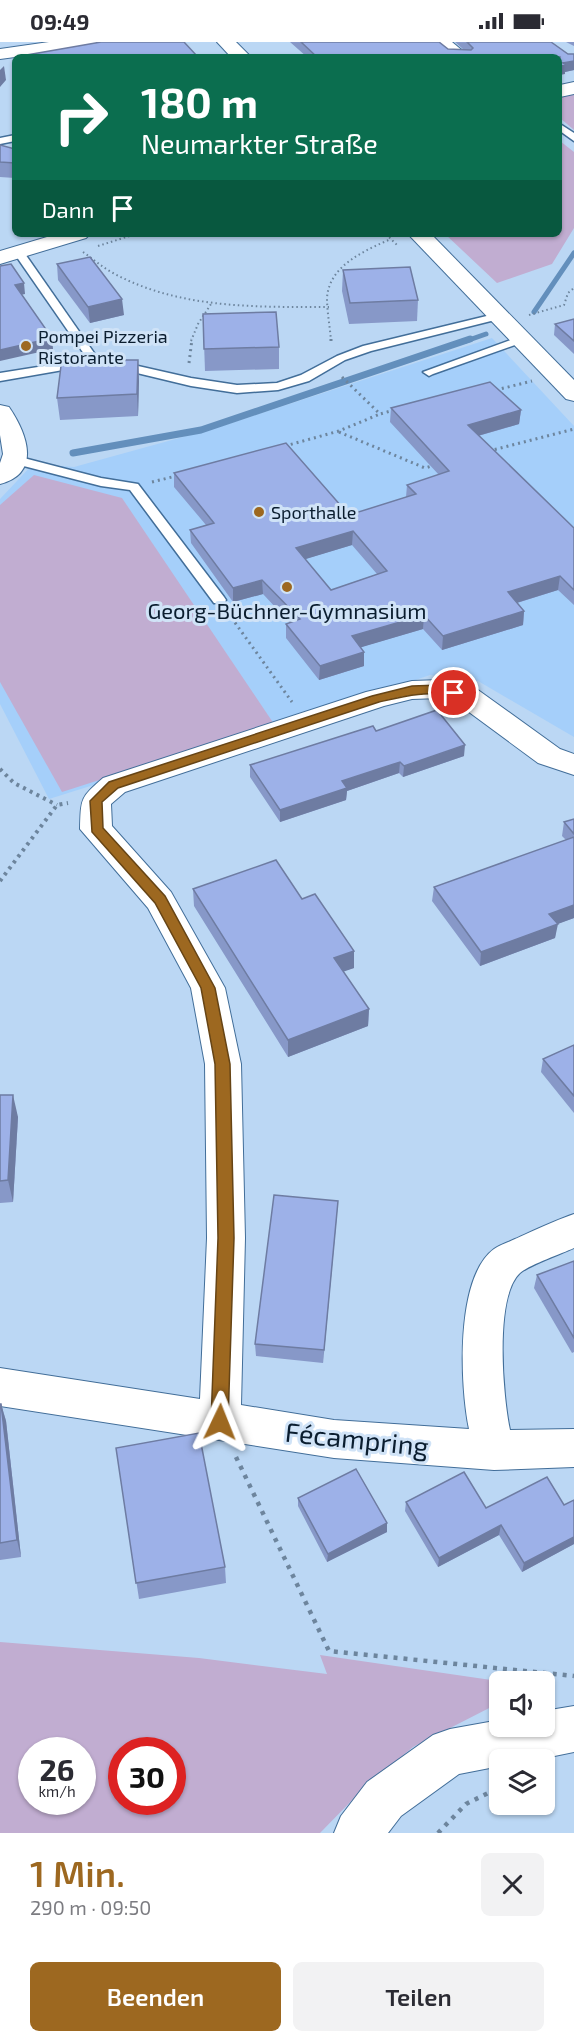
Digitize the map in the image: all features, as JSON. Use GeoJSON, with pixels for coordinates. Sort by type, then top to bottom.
{"type":"FeatureCollection","features":[{"type":"Feature","properties":{"kind":"street"},"geometry":{"type":"LineString","coordinates":[[0,54],[90,42]]}},
{"type":"Feature","properties":{"kind":"street"},"geometry":{"type":"LineString","coordinates":[[226,42],[239,54]]}},
{"type":"Feature","properties":{"kind":"street"},"geometry":{"type":"LineString","coordinates":[[440,42],[457,54]]}},
{"type":"Feature","properties":{"kind":"street"},"geometry":{"type":"LineString","coordinates":[[422,237],[567,382]]}},
{"type":"Feature","properties":{"kind":"street"},"geometry":{"type":"LineString","coordinates":[[9,256],[81,243]]}},
{"type":"Feature","properties":{"kind":"street"},"geometry":{"type":"LineString","coordinates":[[0,412],[17,450],[8,468]]}},
{"type":"Feature","properties":{"kind":"street"},"geometry":{"type":"LineString","coordinates":[[220,1422],[226,1238],[223,1064],[208,988],[160,900],[96,829],[96,801],[114,785],[412,690],[441,689],[468,697],[549,756],[574,765]]}},
{"type":"Feature","properties":{"kind":"street"},"geometry":{"type":"LineString","coordinates":[[494,1450],[484,1402],[484,1328],[490,1284],[507,1261],[574,1230]]}},
{"type":"Feature","properties":{"kind":"street","name":"Fécampring"},"geometry":{"type":"LineString","coordinates":[[0,1386],[334,1439],[494,1450],[574,1448]]}},
{"type":"Feature","properties":{"kind":"street"},"geometry":{"type":"LineString","coordinates":[[358,1833],[384,1799],[450,1752],[574,1729]]}},
{"type":"Feature","properties":{"kind":"lane"},"geometry":{"type":"LineString","coordinates":[[562,129],[574,138]]}},
{"type":"Feature","properties":{"kind":"lane"},"geometry":{"type":"LineString","coordinates":[[9,256],[95,362]]}},
{"type":"Feature","properties":{"kind":"lane"},"geometry":{"type":"LineString","coordinates":[[0,377],[95,362],[135,368],[191,382],[237,388],[278,386],[305,378],[341,358],[367,348],[502,319]]}},
{"type":"Feature","properties":{"kind":"lane"},"geometry":{"type":"LineString","coordinates":[[429,372],[522,339]]}},
{"type":"Feature","properties":{"kind":"lane"},"geometry":{"type":"LineString","coordinates":[[8,468],[135,487],[219,600]]}},
{"type":"Feature","properties":{"kind":"path"},"geometry":{"type":"LineString","coordinates":[[341,358],[332,344],[327,292],[339,269],[363,252],[391,239]]}},
{"type":"Feature","properties":{"kind":"path"},"geometry":{"type":"LineString","coordinates":[[81,243],[114,273],[158,291],[211,304],[329,307]]}},
{"type":"Feature","properties":{"kind":"path"},"geometry":{"type":"LineString","coordinates":[[502,319],[564,305],[568,293],[574,288]]}},
{"type":"Feature","properties":{"kind":"path"},"geometry":{"type":"LineString","coordinates":[[191,382],[188,349],[200,318],[211,304]]}},
{"type":"Feature","properties":{"kind":"path"},"geometry":{"type":"LineString","coordinates":[[342,377],[381,414]]}},
{"type":"Feature","properties":{"kind":"path"},"geometry":{"type":"LineString","coordinates":[[490,392],[567,382]]}},
{"type":"Feature","properties":{"kind":"path"},"geometry":{"type":"LineString","coordinates":[[282,447],[339,431],[397,410]]}},
{"type":"Feature","properties":{"kind":"path"},"geometry":{"type":"LineString","coordinates":[[482,453],[574,429]]}},
{"type":"Feature","properties":{"kind":"path"},"geometry":{"type":"LineString","coordinates":[[339,431],[425,468],[436,465]]}},
{"type":"Feature","properties":{"kind":"path"},"geometry":{"type":"LineString","coordinates":[[135,487],[180,474]]}},
{"type":"Feature","properties":{"kind":"path"},"geometry":{"type":"LineString","coordinates":[[219,600],[307,722]]}},
{"type":"Feature","properties":{"kind":"path"},"geometry":{"type":"LineString","coordinates":[[0,769],[14,783],[57,805],[96,801]]}},
{"type":"Feature","properties":{"kind":"path"},"geometry":{"type":"LineString","coordinates":[[0,881],[57,805]]}},
{"type":"Feature","properties":{"kind":"path"},"geometry":{"type":"LineString","coordinates":[[220,1422],[329,1651],[574,1676]]}},
{"type":"Feature","properties":{"kind":"path"},"geometry":{"type":"LineString","coordinates":[[438,1833],[466,1804],[489,1792]]}},
{"type":"Feature","properties":{"kind":"shaded area"},"geometry":{"type":"Polygon","coordinates":[[[574,93],[574,130],[562,120],[562,96],[574,93]]]}},
{"type":"Feature","properties":{"kind":"shaded area"},"geometry":{"type":"Polygon","coordinates":[[[562,143],[574,152],[574,228],[552,264],[497,283],[448,237],[562,237],[562,143]]]}},
{"type":"Feature","properties":{"kind":"shaded area","name":"Georg-Büchner-Gymnasium"},"geometry":{"type":"Polygon","coordinates":[[[492,338],[574,426],[574,737],[478,681],[430,675],[288,724],[49,799],[0,704],[0,499],[33,464],[74,467],[219,427],[492,338]]]}},
{"type":"Feature","properties":{"kind":"shaded area"},"geometry":{"type":"Polygon","coordinates":[[[34,475],[122,498],[274,724],[62,792],[0,682],[0,505],[34,475]]]}},
{"type":"Feature","properties":{"kind":"shaded area"},"geometry":{"type":"Polygon","coordinates":[[[0,1642],[199,1658],[327,1674],[320,1655],[489,1680],[489,1708],[413,1747],[363,1789],[320,1833],[0,1833],[0,1642]]]}},
{"type":"Feature","properties":{"kind":"building"},"geometry":{"type":"Polygon","coordinates":[[[101,42],[184,42],[195,54],[32,54],[101,42]]]}},
{"type":"Feature","properties":{"kind":"building"},"geometry":{"type":"Polygon","coordinates":[[[301,42],[439,42],[448,49],[471,50],[473,48],[467,42],[551,42],[568,54],[574,54],[574,61],[563,63],[566,65],[562,66],[562,54],[314,54],[301,42]]]}},
{"type":"Feature","properties":{"kind":"building"},"geometry":{"type":"Polygon","coordinates":[[[0,145],[12,148],[12,163],[0,162],[0,145]]]}},
{"type":"Feature","properties":{"kind":"building"},"geometry":{"type":"Polygon","coordinates":[[[90,257],[122,299],[88,307],[57,264],[90,257]]]}},
{"type":"Feature","properties":{"kind":"building"},"geometry":{"type":"Polygon","coordinates":[[[11,264],[24,283],[15,285],[52,338],[0,350],[0,266],[11,264]]]}},
{"type":"Feature","properties":{"kind":"building"},"geometry":{"type":"Polygon","coordinates":[[[410,267],[418,300],[350,303],[343,270],[410,267]]]}},
{"type":"Feature","properties":{"kind":"building"},"geometry":{"type":"Polygon","coordinates":[[[276,312],[279,347],[204,349],[203,314],[276,312]]]}},
{"type":"Feature","properties":{"kind":"building"},"geometry":{"type":"Polygon","coordinates":[[[574,319],[574,341],[555,324],[574,319]]]}},
{"type":"Feature","properties":{"kind":"building"},"geometry":{"type":"Polygon","coordinates":[[[112,356],[110,360],[138,360],[137,394],[57,398],[62,358],[112,356]]]}},
{"type":"Feature","properties":{"kind":"building"},"geometry":{"type":"Polygon","coordinates":[[[490,382],[521,410],[468,425],[574,528],[574,590],[560,576],[508,592],[524,611],[443,636],[424,615],[352,636],[364,652],[320,666],[286,624],[300,619],[262,580],[233,588],[190,530],[214,523],[174,473],[286,443],[349,515],[416,494],[407,485],[449,471],[391,408],[490,382]],[[353,531],[296,548],[331,590],[387,571],[353,531]]]}},
{"type":"Feature","properties":{"kind":"building"},"geometry":{"type":"Polygon","coordinates":[[[437,710],[465,745],[404,766],[400,762],[342,781],[347,788],[280,810],[250,765],[373,726],[376,731],[437,710]]]}},
{"type":"Feature","properties":{"kind":"building"},"geometry":{"type":"Polygon","coordinates":[[[574,819],[574,834],[564,822],[574,819]]]}},
{"type":"Feature","properties":{"kind":"building"},"geometry":{"type":"Polygon","coordinates":[[[574,837],[574,905],[549,914],[558,924],[481,952],[434,887],[574,837]]]}},
{"type":"Feature","properties":{"kind":"building"},"geometry":{"type":"Polygon","coordinates":[[[276,860],[302,899],[315,894],[354,951],[334,958],[369,1009],[288,1040],[193,889],[276,860]]]}},
{"type":"Feature","properties":{"kind":"building"},"geometry":{"type":"Polygon","coordinates":[[[574,1045],[574,1096],[543,1059],[574,1045]]]}},
{"type":"Feature","properties":{"kind":"building"},"geometry":{"type":"Polygon","coordinates":[[[0,1095],[13,1095],[8,1180],[0,1181],[0,1095]]]}},
{"type":"Feature","properties":{"kind":"building"},"geometry":{"type":"Polygon","coordinates":[[[274,1195],[338,1201],[324,1350],[255,1344],[274,1195]]]}},
{"type":"Feature","properties":{"kind":"building"},"geometry":{"type":"Polygon","coordinates":[[[574,1261],[574,1338],[537,1275],[574,1261]]]}},
{"type":"Feature","properties":{"kind":"building"},"geometry":{"type":"Polygon","coordinates":[[[0,1404],[17,1540],[0,1543],[0,1404]]]}},
{"type":"Feature","properties":{"kind":"building"},"geometry":{"type":"Polygon","coordinates":[[[199,1433],[225,1567],[136,1583],[116,1448],[199,1433]]]}},
{"type":"Feature","properties":{"kind":"building"},"geometry":{"type":"Polygon","coordinates":[[[356,1469],[387,1523],[328,1554],[298,1498],[356,1469]]]}},
{"type":"Feature","properties":{"kind":"building"},"geometry":{"type":"Polygon","coordinates":[[[464,1472],[486,1508],[547,1477],[564,1505],[574,1500],[574,1537],[524,1563],[501,1525],[439,1558],[406,1502],[464,1472]]]}},
{"type":"Feature","properties":{"kind":"waterway"},"geometry":{"type":"LineString","coordinates":[[534,312],[574,253]]}},
{"type":"Feature","properties":{"kind":"waterway"},"geometry":{"type":"LineString","coordinates":[[466,341],[486,334]]}},
{"type":"Feature","properties":{"kind":"waterway"},"geometry":{"type":"LineString","coordinates":[[73,453],[201,430],[470,339]]}},
{"type":"Feature","properties":{"kind":"place","name":"Pompei Pizzeria Ristorante"},"geometry":{"type":"Point","coordinates":[26,346]}},
{"type":"Feature","properties":{"kind":"place","name":"Sporthalle"},"geometry":{"type":"Point","coordinates":[259,512]}},
{"type":"Feature","properties":{"kind":"place","name":"Georg-Büchner-Gymnasium"},"geometry":{"type":"Point","coordinates":[287,587]}},
{"type":"Feature","properties":{"kind":"route"},"geometry":{"type":"LineString","coordinates":[[220,1422],[226,1238],[223,1064],[208,988],[160,900],[96,829],[96,801],[114,785],[376,699],[412,690],[441,689],[454,693]]}}]}
